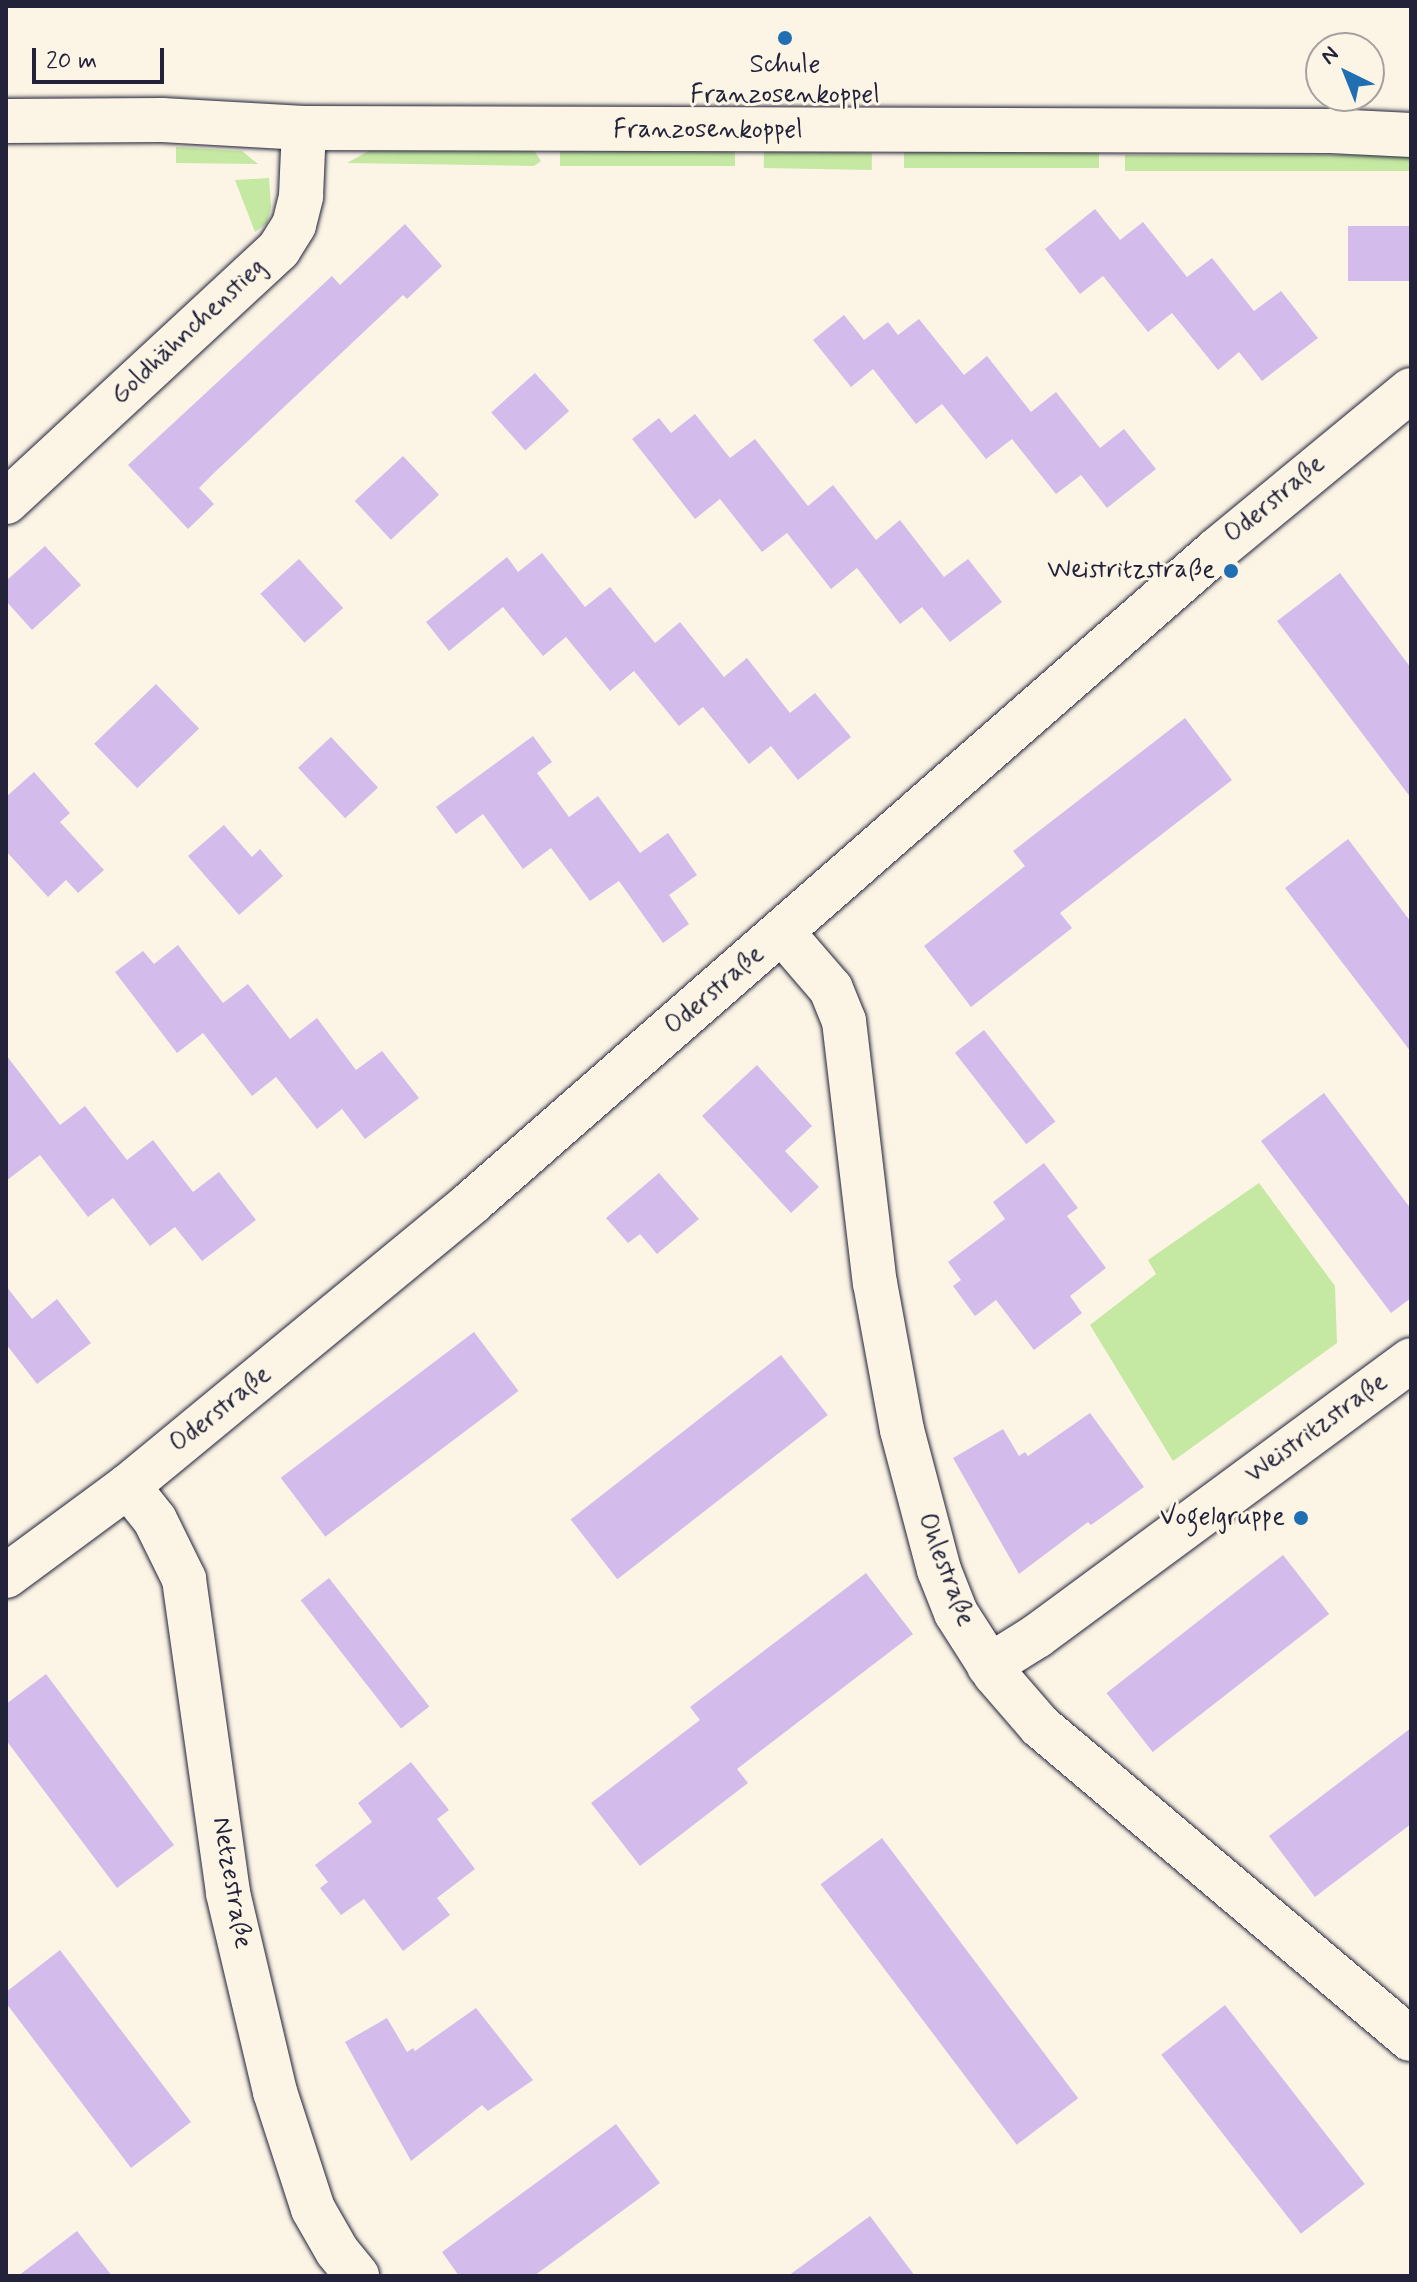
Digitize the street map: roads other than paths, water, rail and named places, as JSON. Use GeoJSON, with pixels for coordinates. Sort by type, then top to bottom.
{"type":"FeatureCollection","features":[{"type":"Feature","properties":{"kind":"street","name":"Franzosenkoppel"},"geometry":{"type":"LineString","coordinates":[[6,121],[162,120],[304,128],[1331,131],[1411,135]]}},
{"type":"Feature","properties":{"kind":"street","name":"Goldhähnchenstieg"},"geometry":{"type":"LineString","coordinates":[[6,502],[279,249],[294,225],[298,211],[304,171],[304,128]]}},
{"type":"Feature","properties":{"kind":"street","name":"Oderstraße"},"geometry":{"type":"LineString","coordinates":[[6,1576],[128,1486],[471,1203],[1218,549],[1411,390]]}},
{"type":"Feature","properties":{"kind":"street","name":"Ohlestraße"},"geometry":{"type":"LineString","coordinates":[[782,932],[831,989],[844,1021],[875,1283],[902,1430],[939,1570],[956,1613],[989,1666],[1040,1726],[1411,2039]]}},
{"type":"Feature","properties":{"kind":"street","name":"Weistritzstraße"},"geometry":{"type":"LineString","coordinates":[[989,1666],[1037,1636],[1411,1360]]}},
{"type":"Feature","properties":{"kind":"street","name":"Netzestraße"},"geometry":{"type":"LineString","coordinates":[[128,1486],[155,1520],[184,1579],[228,1893],[275,2092],[313,2209],[337,2251],[357,2276]]}},
{"type":"Feature","properties":{"kind":"place","name":"Schule Franzosenkoppel"},"geometry":{"type":"Point","coordinates":[785,38]}},
{"type":"Feature","properties":{"kind":"place","name":"Weistritzstraße"},"geometry":{"type":"Point","coordinates":[1231,571]}},
{"type":"Feature","properties":{"kind":"place","name":"Vogelgruppe"},"geometry":{"type":"Point","coordinates":[1301,1518]}}]}
